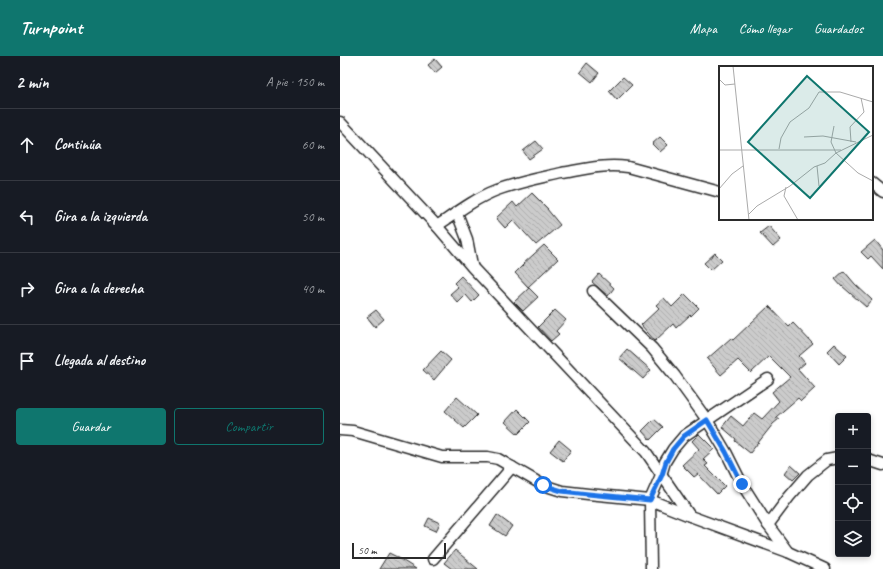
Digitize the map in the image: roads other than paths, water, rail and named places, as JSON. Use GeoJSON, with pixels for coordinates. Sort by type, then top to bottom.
{"type":"FeatureCollection","features":[{"type":"Feature","properties":{"kind":"street"},"geometry":{"type":"LineString","coordinates":[[340,122],[646,452],[690,516]]}},
{"type":"Feature","properties":{"kind":"street"},"geometry":{"type":"LineString","coordinates":[[437,226],[478,199],[497,190],[530,180],[603,166],[616,165],[628,167],[719,192]]}},
{"type":"Feature","properties":{"kind":"street"},"geometry":{"type":"LineString","coordinates":[[873,184],[883,192]]}},
{"type":"Feature","properties":{"kind":"street"},"geometry":{"type":"LineString","coordinates":[[457,213],[467,239],[472,266]]}},
{"type":"Feature","properties":{"kind":"street"},"geometry":{"type":"LineString","coordinates":[[593,291],[652,348],[675,376],[707,420],[726,452],[742,484],[768,525],[788,552]]}},
{"type":"Feature","properties":{"kind":"street"},"geometry":{"type":"LineString","coordinates":[[651,569],[650,500],[673,449],[684,436],[768,379]]}},
{"type":"Feature","properties":{"kind":"street"},"geometry":{"type":"LineString","coordinates":[[340,430],[353,431],[442,457],[488,457],[498,459],[543,485],[562,491],[650,500],[788,552],[825,569]]}},
{"type":"Feature","properties":{"kind":"street"},"geometry":{"type":"LineString","coordinates":[[768,525],[808,475],[827,460],[835,459]]}},
{"type":"Feature","properties":{"kind":"street"},"geometry":{"type":"LineString","coordinates":[[871,461],[883,465]]}},
{"type":"Feature","properties":{"kind":"street"},"geometry":{"type":"LineString","coordinates":[[433,559],[512,468]]}}]}
